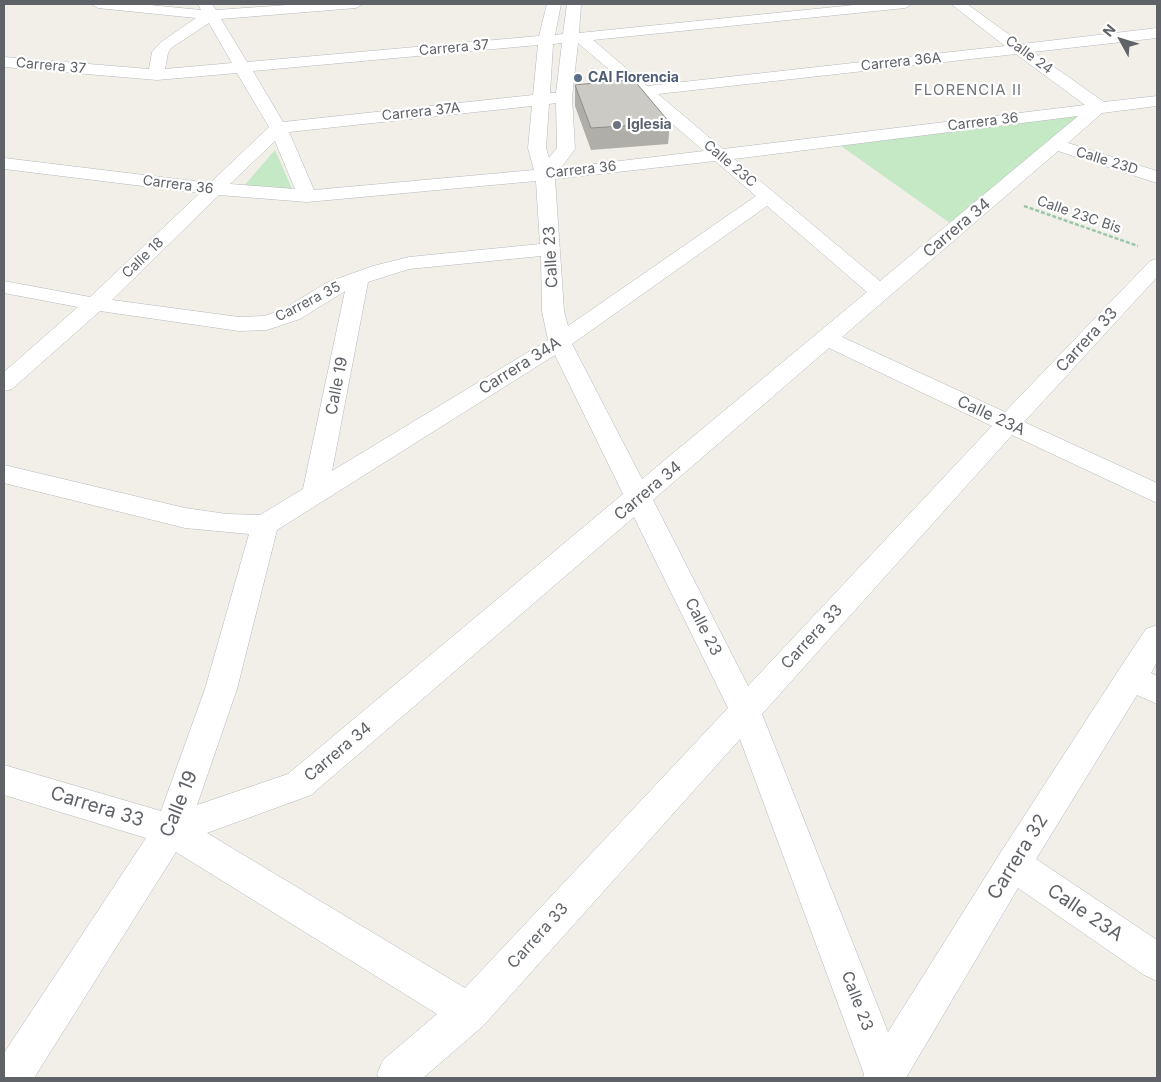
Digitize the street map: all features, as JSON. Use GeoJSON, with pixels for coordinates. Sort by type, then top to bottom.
{"type":"FeatureCollection","features":[{"type":"Feature","properties":{"kind":"street"},"geometry":{"type":"LineString","coordinates":[[98,4],[208,9],[356,4]]}},
{"type":"Feature","properties":{"kind":"street","name":"Calle 23"},"geometry":{"type":"LineString","coordinates":[[554,4],[546,40],[537,148],[545,174],[551,249],[553,311],[560,342],[745,710],[885,1077]]}},
{"type":"Feature","properties":{"kind":"street"},"geometry":{"type":"LineString","coordinates":[[545,174],[566,149],[564,97],[575,37],[574,4]]}},
{"type":"Feature","properties":{"kind":"street","name":"Carrera 37"},"geometry":{"type":"LineString","coordinates":[[4,62],[157,75],[546,40],[905,4]]}},
{"type":"Feature","properties":{"kind":"street","name":"Calle 24"},"geometry":{"type":"LineString","coordinates":[[958,4],[1099,107]]}},
{"type":"Feature","properties":{"kind":"street"},"geometry":{"type":"LineString","coordinates":[[208,9],[278,128],[307,196]]}},
{"type":"Feature","properties":{"kind":"street"},"geometry":{"type":"LineString","coordinates":[[157,75],[157,63],[160,52],[166,44],[208,9]]}},
{"type":"Feature","properties":{"kind":"street","name":"Carrera 36A"},"geometry":{"type":"LineString","coordinates":[[644,91],[1157,33]]}},
{"type":"Feature","properties":{"kind":"street","name":"Calle 23C"},"geometry":{"type":"LineString","coordinates":[[575,37],[644,91],[880,292]]}},
{"type":"Feature","properties":{"kind":"street","name":"Carrera 37A"},"geometry":{"type":"LineString","coordinates":[[278,128],[564,97]]}},
{"type":"Feature","properties":{"kind":"street","name":"Carrera 36"},"geometry":{"type":"LineString","coordinates":[[8,168],[215,189],[307,196],[545,174],[719,155],[1156,101]]}},
{"type":"Feature","properties":{"kind":"street","name":"Carrera 34"},"geometry":{"type":"LineString","coordinates":[[171,830],[299,785],[638,500],[1099,107]]}},
{"type":"Feature","properties":{"kind":"street","name":"Calle 18"},"geometry":{"type":"LineString","coordinates":[[4,384],[95,304],[278,128]]}},
{"type":"Feature","properties":{"kind":"street","name":"Calle 23D"},"geometry":{"type":"LineString","coordinates":[[1056,145],[1157,177]]}},
{"type":"Feature","properties":{"kind":"street","name":"Carrera 34A"},"geometry":{"type":"LineString","coordinates":[[265,524],[560,342],[768,197]]}},
{"type":"Feature","properties":{"kind":"street","name":"Carrera 35"},"geometry":{"type":"LineString","coordinates":[[4,287],[95,304],[239,324],[267,322],[292,314],[334,288],[358,278],[410,263],[551,249]]}},
{"type":"Feature","properties":{"kind":"street","name":"Carrera 33"},"geometry":{"type":"LineString","coordinates":[[397,1074],[469,1012],[1008,424],[1148,256]]}},
{"type":"Feature","properties":{"kind":"street","name":"Calle 19"},"geometry":{"type":"LineString","coordinates":[[315,494],[358,278]]}},
{"type":"Feature","properties":{"kind":"street","name":"Calle 23A"},"geometry":{"type":"LineString","coordinates":[[826,338],[1157,494]]}},
{"type":"Feature","properties":{"kind":"street"},"geometry":{"type":"LineString","coordinates":[[4,474],[185,518],[227,524],[265,524]]}},
{"type":"Feature","properties":{"kind":"street","name":"Calle 19"},"geometry":{"type":"LineString","coordinates":[[11,1078],[171,830],[221,689],[265,524]]}},
{"type":"Feature","properties":{"kind":"street","name":"Carrera 32"},"geometry":{"type":"LineString","coordinates":[[885,1077],[1013,864],[1144,684],[1157,637]]}},
{"type":"Feature","properties":{"kind":"street","name":"Carrera 33"},"geometry":{"type":"LineString","coordinates":[[4,780],[171,830],[469,1012]]}},
{"type":"Feature","properties":{"kind":"street","name":"Calle 23A"},"geometry":{"type":"LineString","coordinates":[[1013,864],[1157,962]]}},
{"type":"Feature","properties":{"kind":"path","name":"Calle 23C Bis"},"geometry":{"type":"LineString","coordinates":[[995,196],[1148,256]]}},
{"type":"Feature","properties":{"kind":"green space"},"geometry":{"type":"Polygon","coordinates":[[[1099,107],[957,228],[834,141],[1099,107]]]}},
{"type":"Feature","properties":{"kind":"green space"},"geometry":{"type":"Polygon","coordinates":[[[275,150],[293,191],[243,187],[275,150]]]}},
{"type":"Feature","properties":{"kind":"building"},"geometry":{"type":"Polygon","coordinates":[[[633,79],[670,123],[591,128],[575,85],[633,79]]]}},
{"type":"Feature","properties":{"kind":"place","name":"CAI Florencia"},"geometry":{"type":"Point","coordinates":[578,78]}},
{"type":"Feature","properties":{"kind":"place","name":"Iglesia"},"geometry":{"type":"Point","coordinates":[617,125]}},
{"type":"Feature","properties":{"kind":"district","name":"FLORENCIA II"},"geometry":{"type":"Point","coordinates":[968,90]}}]}
